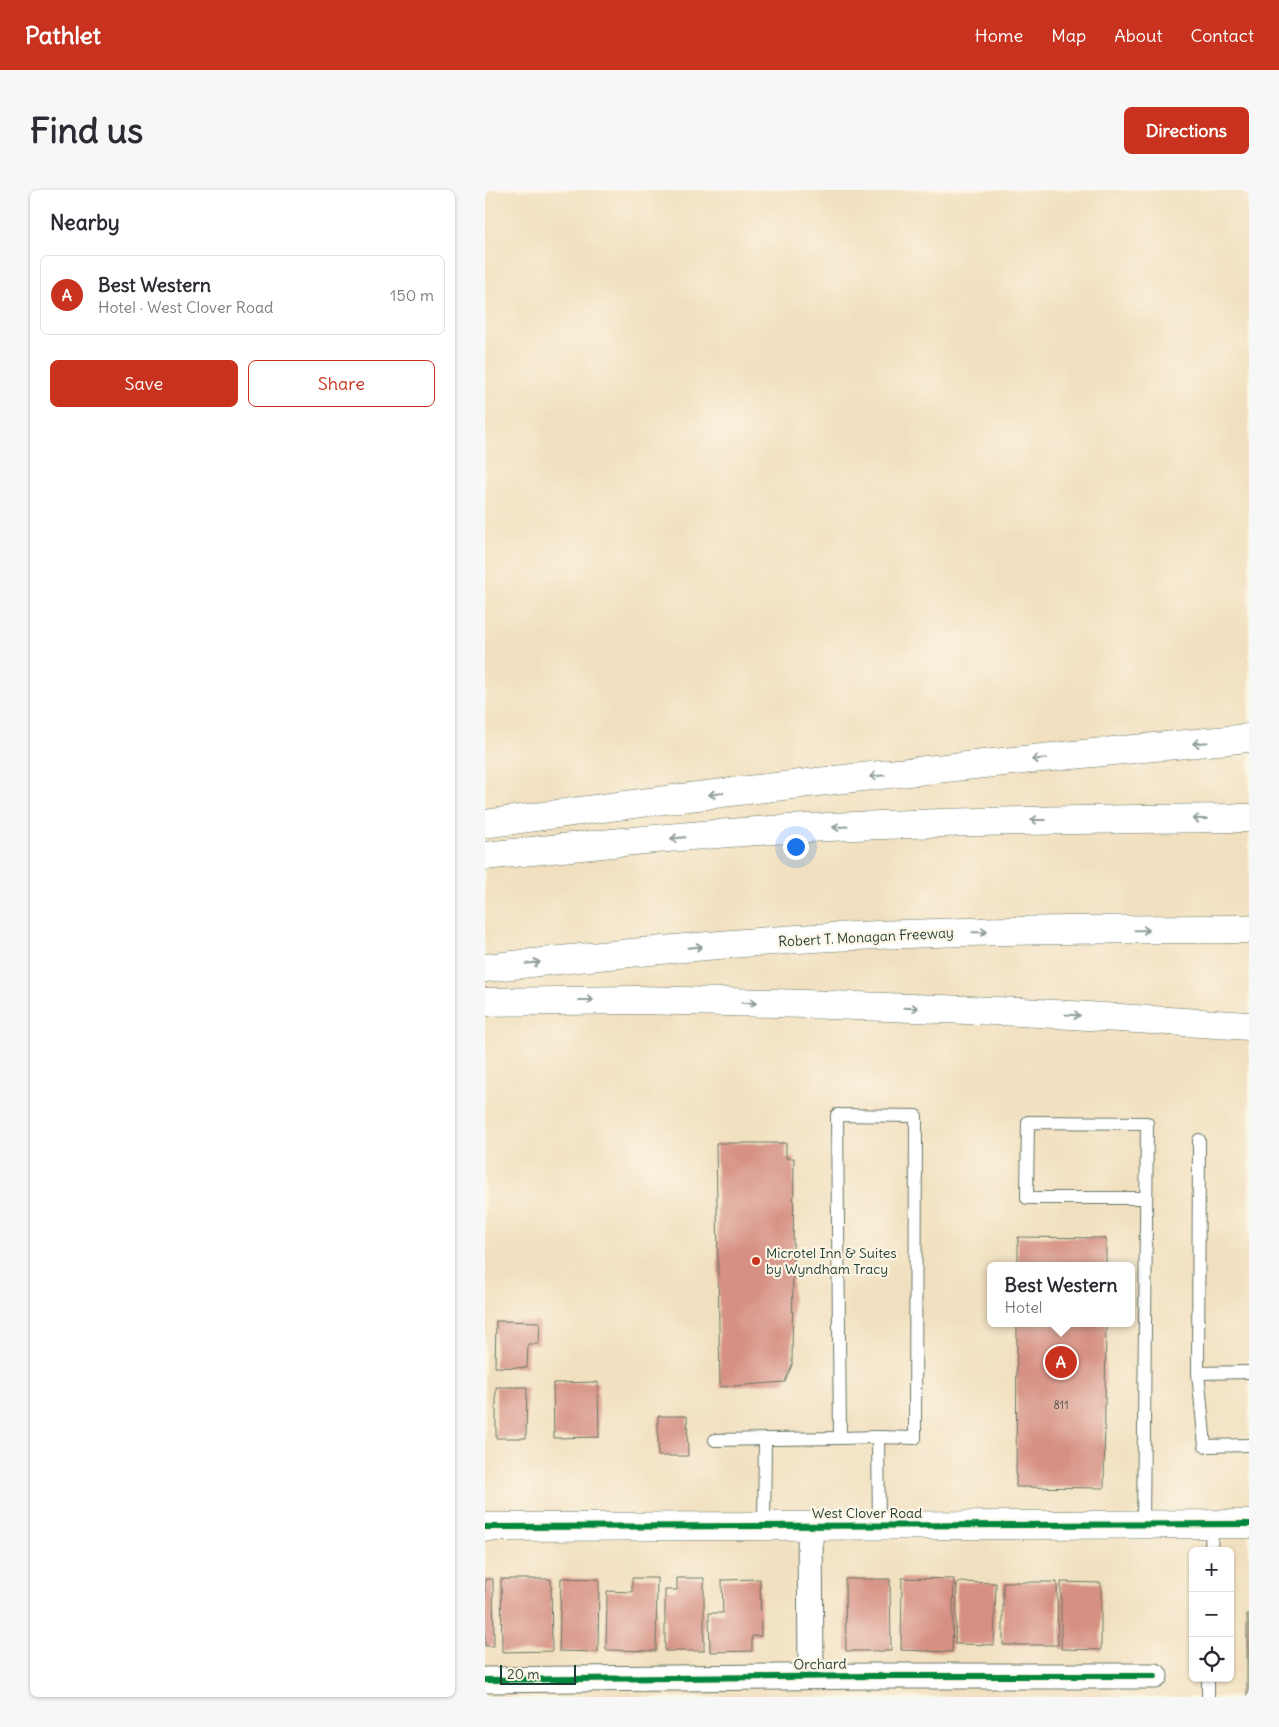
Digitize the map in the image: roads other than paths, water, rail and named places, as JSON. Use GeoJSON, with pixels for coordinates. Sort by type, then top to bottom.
{"type":"FeatureCollection","features":[{"type":"Feature","properties":{"kind":"main road"},"geometry":{"type":"LineString","coordinates":[[485,824],[586,809],[774,787],[1249,738]]}},
{"type":"Feature","properties":{"kind":"main road"},"geometry":{"type":"LineString","coordinates":[[485,856],[796,829],[1011,820],[1249,818]]}},
{"type":"Feature","properties":{"kind":"main road","name":"Robert T. Monagan Freeway"},"geometry":{"type":"LineString","coordinates":[[485,968],[703,946],[815,938],[1020,931],[1249,929]]}},
{"type":"Feature","properties":{"kind":"main road"},"geometry":{"type":"LineString","coordinates":[[485,1002],[637,1000],[775,1003],[1022,1012],[1249,1026]]}},
{"type":"Feature","properties":{"kind":"main road","name":"West Clover Road"},"geometry":{"type":"LineString","coordinates":[[485,1527],[1143,1525],[1212,1538],[1249,1524]]}},
{"type":"Feature","properties":{"kind":"street","name":"Orchard"},"geometry":{"type":"LineString","coordinates":[[810,1526],[811,1676]]}},
{"type":"Feature","properties":{"kind":"street","name":"Orchard"},"geometry":{"type":"LineString","coordinates":[[491,1686],[688,1688],[811,1676],[873,1686],[1067,1686],[1155,1676]]}},
{"type":"Feature","properties":{"kind":"lane"},"geometry":{"type":"LineString","coordinates":[[715,1440],[915,1438],[916,1116],[837,1115],[840,1438]]}},
{"type":"Feature","properties":{"kind":"lane"},"geometry":{"type":"LineString","coordinates":[[1143,1525],[1147,1123],[1028,1122],[1027,1198],[1146,1198]]}},
{"type":"Feature","properties":{"kind":"lane"},"geometry":{"type":"LineString","coordinates":[[1199,1140],[1198,1373],[1205,1446],[1249,1445]]}},
{"type":"Feature","properties":{"kind":"lane"},"geometry":{"type":"LineString","coordinates":[[1198,1373],[1249,1372]]}},
{"type":"Feature","properties":{"kind":"lane"},"geometry":{"type":"LineString","coordinates":[[877,1437],[879,1526]]}},
{"type":"Feature","properties":{"kind":"lane"},"geometry":{"type":"LineString","coordinates":[[764,1526],[765,1439]]}},
{"type":"Feature","properties":{"kind":"lane"},"geometry":{"type":"LineString","coordinates":[[1208,1697],[1209,1682]]}},
{"type":"Feature","properties":{"kind":"place","name":"Microtel Inn & Suites by Wyndham Tracy"},"geometry":{"type":"Point","coordinates":[756,1261]}},
{"type":"Feature","properties":{"kind":"place","name":"Best Western"},"geometry":{"type":"Point","coordinates":[1061,1362]}}]}
